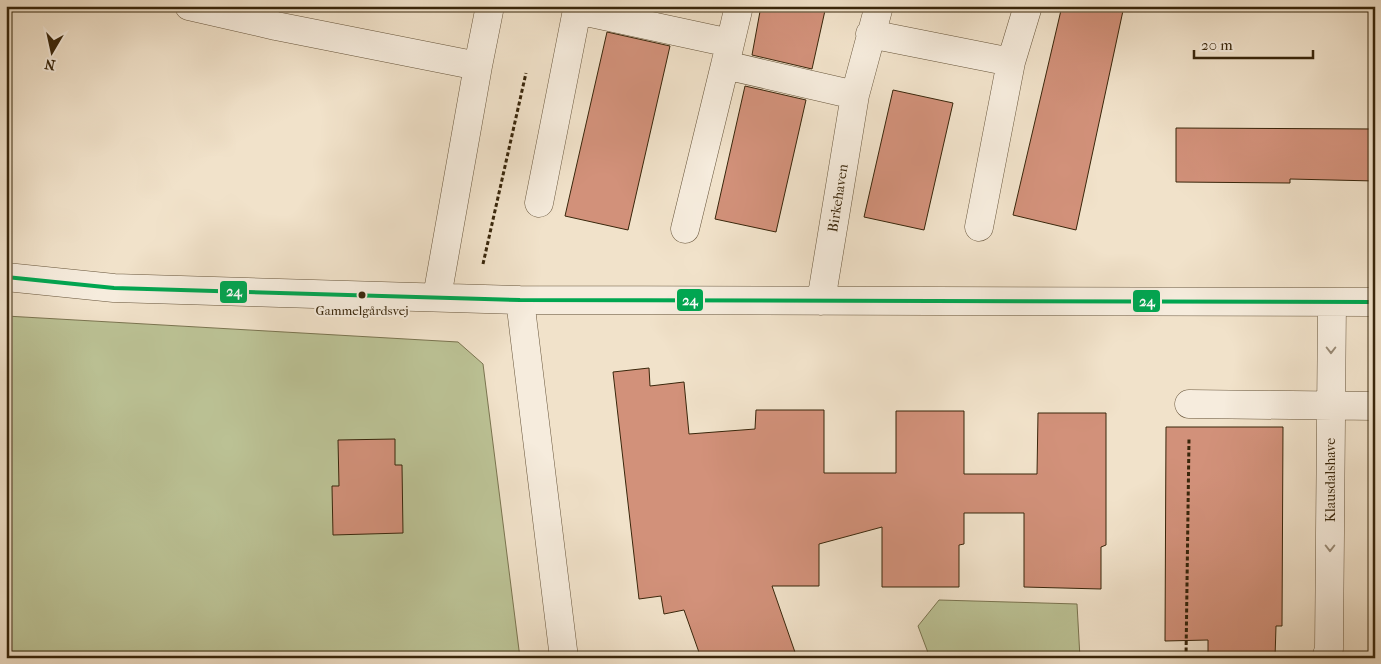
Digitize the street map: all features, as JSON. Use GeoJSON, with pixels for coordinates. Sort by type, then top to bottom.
{"type":"FeatureCollection","features":[{"type":"Feature","properties":{"kind":"street"},"geometry":{"type":"LineString","coordinates":[[189,6],[276,26],[478,66]]}},
{"type":"Feature","properties":{"kind":"street"},"geometry":{"type":"LineString","coordinates":[[437,297],[490,6]]}},
{"type":"Feature","properties":{"kind":"street"},"geometry":{"type":"LineString","coordinates":[[685,229],[739,6]]}},
{"type":"Feature","properties":{"kind":"street","name":"Birkehaven"},"geometry":{"type":"LineString","coordinates":[[821,300],[855,95],[879,6]]}},
{"type":"Feature","properties":{"kind":"street"},"geometry":{"type":"LineString","coordinates":[[979,227],[1011,62],[1028,6]]}},
{"type":"Feature","properties":{"kind":"street"},"geometry":{"type":"LineString","coordinates":[[539,203],[578,8],[855,95]]}},
{"type":"Feature","properties":{"kind":"street"},"geometry":{"type":"LineString","coordinates":[[870,34],[1011,62]]}},
{"type":"Feature","properties":{"kind":"street"},"geometry":{"type":"LineString","coordinates":[[6,277],[114,288],[520,300],[1375,302]]}},
{"type":"Feature","properties":{"kind":"street"},"geometry":{"type":"LineString","coordinates":[[520,300],[564,658]]}},
{"type":"Feature","properties":{"kind":"street","name":"Klausdalshave"},"geometry":{"type":"LineString","coordinates":[[1326,658],[1329,649],[1332,302]]}},
{"type":"Feature","properties":{"kind":"street"},"geometry":{"type":"LineString","coordinates":[[1189,404],[1375,406]]}},
{"type":"Feature","properties":{"kind":"path"},"geometry":{"type":"LineString","coordinates":[[476,299],[528,65]]}},
{"type":"Feature","properties":{"kind":"path"},"geometry":{"type":"LineString","coordinates":[[1186,658],[1189,404]]}},
{"type":"Feature","properties":{"kind":"green space"},"geometry":{"type":"Polygon","coordinates":[[[6,316],[458,342],[483,364],[520,658],[6,658],[6,316]]]}},
{"type":"Feature","properties":{"kind":"green space"},"geometry":{"type":"Polygon","coordinates":[[[939,600],[1077,604],[1080,658],[930,658],[918,626],[939,600]]]}},
{"type":"Feature","properties":{"kind":"building"},"geometry":{"type":"Polygon","coordinates":[[[761,6],[826,6],[812,69],[752,55],[761,6]]]}},
{"type":"Feature","properties":{"kind":"building"},"geometry":{"type":"Polygon","coordinates":[[[1062,6],[1124,6],[1076,230],[1013,215],[1062,6]]]}},
{"type":"Feature","properties":{"kind":"building"},"geometry":{"type":"Polygon","coordinates":[[[607,32],[670,46],[628,230],[565,216],[607,32]]]}},
{"type":"Feature","properties":{"kind":"building"},"geometry":{"type":"Polygon","coordinates":[[[745,86],[806,100],[776,232],[715,219],[745,86]]]}},
{"type":"Feature","properties":{"kind":"building"},"geometry":{"type":"Polygon","coordinates":[[[893,90],[953,103],[924,230],[864,217],[893,90]]]}},
{"type":"Feature","properties":{"kind":"building"},"geometry":{"type":"Polygon","coordinates":[[[1176,128],[1375,129],[1375,181],[1290,179],[1290,183],[1176,182],[1176,128]]]}},
{"type":"Feature","properties":{"kind":"building"},"geometry":{"type":"Polygon","coordinates":[[[649,368],[650,386],[684,382],[689,434],[755,429],[756,410],[824,410],[824,473],[896,473],[896,411],[964,411],[964,474],[1037,474],[1038,413],[1106,413],[1106,545],[1101,547],[1101,589],[1024,587],[1024,513],[964,513],[964,544],[959,545],[959,587],[882,587],[882,527],[819,544],[819,586],[772,586],[797,658],[701,658],[684,610],[664,614],[661,596],[639,599],[613,372],[649,368]]]}},
{"type":"Feature","properties":{"kind":"building"},"geometry":{"type":"Polygon","coordinates":[[[1166,427],[1283,427],[1282,626],[1276,626],[1275,658],[1208,658],[1208,640],[1165,641],[1166,427]]]}},
{"type":"Feature","properties":{"kind":"building"},"geometry":{"type":"Polygon","coordinates":[[[395,439],[395,465],[402,465],[403,533],[333,535],[332,486],[339,486],[338,440],[395,439]]]}},
{"type":"Feature","properties":{"kind":"transit line","name":"24"},"geometry":{"type":"LineString","coordinates":[[6,277],[114,288],[520,300],[1375,302]]}},
{"type":"Feature","properties":{"kind":"place","name":"Gammelgårdsvej"},"geometry":{"type":"Point","coordinates":[362,295]}}]}
